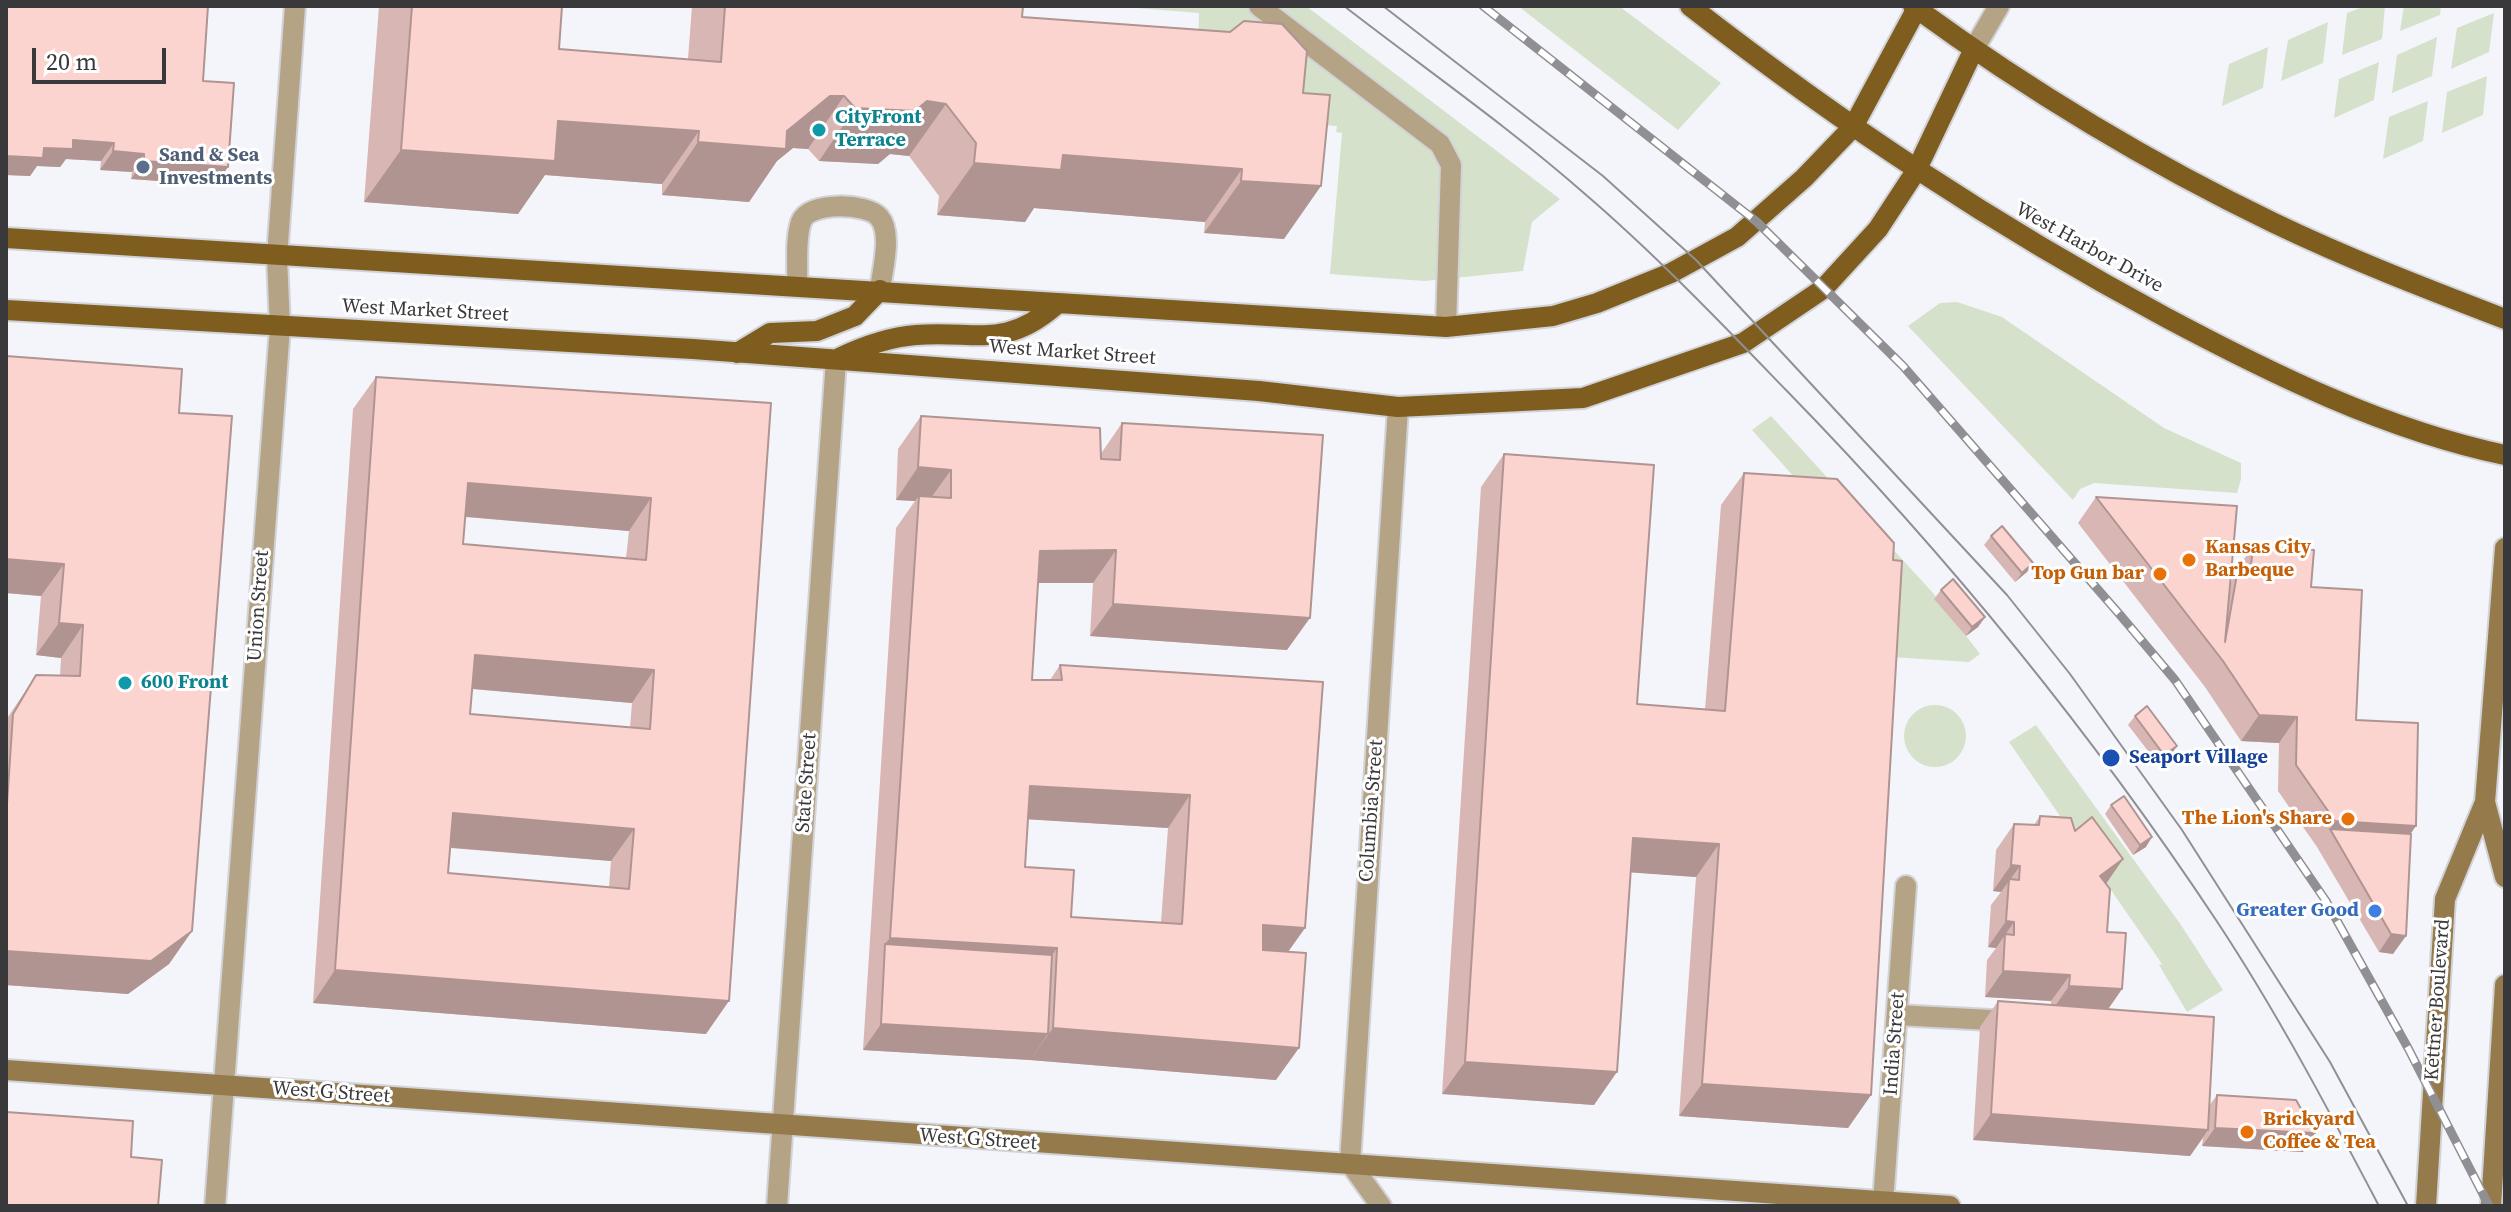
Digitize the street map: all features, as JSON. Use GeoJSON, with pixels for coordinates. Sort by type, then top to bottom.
{"type":"FeatureCollection","features":[{"type":"Feature","properties":{"kind":"main road","name":"West Harbor Drive"},"geometry":{"type":"LineString","coordinates":[[1690,6],[1794,87],[1916,171],[2036,247],[2252,364],[2444,442],[2505,455]]}},
{"type":"Feature","properties":{"kind":"main road"},"geometry":{"type":"LineString","coordinates":[[6,238],[277,257],[797,284],[1056,305],[1446,327],[1553,316],[1671,273],[1757,222],[1853,127],[1916,7],[2069,112],[2275,223],[2505,319]]}},
{"type":"Feature","properties":{"kind":"main road","name":"West Market Street"},"geometry":{"type":"LineString","coordinates":[[6,310],[737,353],[1252,390],[1398,407],[1583,398],[1743,343],[1823,289],[1878,229],[1916,171],[1974,49]]}},
{"type":"Feature","properties":{"kind":"main road"},"geometry":{"type":"LineString","coordinates":[[737,353],[770,333],[817,331],[855,316],[880,290]]}},
{"type":"Feature","properties":{"kind":"main road"},"geometry":{"type":"LineString","coordinates":[[836,360],[858,349],[914,335],[1000,336],[1034,324],[1056,305]]}},
{"type":"Feature","properties":{"kind":"main road","name":"Kettner Boulevard"},"geometry":{"type":"LineString","coordinates":[[2426,1206],[2445,899],[2485,802],[2505,548]]}},
{"type":"Feature","properties":{"kind":"main road","name":"Kettner Boulevard"},"geometry":{"type":"LineString","coordinates":[[2485,802],[2505,877]]}},
{"type":"Feature","properties":{"kind":"main road"},"geometry":{"type":"LineString","coordinates":[[2491,1206],[2505,985]]}},
{"type":"Feature","properties":{"kind":"main road","name":"West G Street"},"geometry":{"type":"LineString","coordinates":[[6,1070],[1950,1206]]}},
{"type":"Feature","properties":{"kind":"street","name":"Union Street"},"geometry":{"type":"LineString","coordinates":[[215,1206],[280,327],[277,257],[295,6]]}},
{"type":"Feature","properties":{"kind":"street"},"geometry":{"type":"LineString","coordinates":[[1259,6],[1440,144],[1451,165],[1446,327]]}},
{"type":"Feature","properties":{"kind":"street"},"geometry":{"type":"LineString","coordinates":[[1974,49],[1999,6]]}},
{"type":"Feature","properties":{"kind":"street"},"geometry":{"type":"LineString","coordinates":[[797,284],[801,221],[809,211],[822,207],[870,210],[880,217],[885,229],[880,290]]}},
{"type":"Feature","properties":{"kind":"street","name":"State Street"},"geometry":{"type":"LineString","coordinates":[[777,1206],[836,360]]}},
{"type":"Feature","properties":{"kind":"street","name":"Columbia Street"},"geometry":{"type":"LineString","coordinates":[[1350,1163],[1398,407]]}},
{"type":"Feature","properties":{"kind":"street","name":"India Street"},"geometry":{"type":"LineString","coordinates":[[1883,1202],[1906,886]]}},
{"type":"Feature","properties":{"kind":"street"},"geometry":{"type":"LineString","coordinates":[[1897,1015],[2024,1022]]}},
{"type":"Feature","properties":{"kind":"street"},"geometry":{"type":"LineString","coordinates":[[1350,1163],[1381,1206]]}},
{"type":"Feature","properties":{"kind":"green space"},"geometry":{"type":"Polygon","coordinates":[[[1306,6],[1560,199],[1532,222],[1523,271],[1424,281],[1330,274],[1342,133],[1336,132],[1337,126],[1280,122],[1198,48],[1199,13],[1124,7],[1306,6]]]}},
{"type":"Feature","properties":{"kind":"green space"},"geometry":{"type":"Polygon","coordinates":[[[1518,6],[1619,6],[1721,83],[1678,130],[1518,6]]]}},
{"type":"Feature","properties":{"kind":"green space"},"geometry":{"type":"Polygon","coordinates":[[[2365,6],[2385,6],[2382,39],[2342,55],[2347,13],[2365,6]]]}},
{"type":"Feature","properties":{"kind":"green space"},"geometry":{"type":"Polygon","coordinates":[[[2404,6],[2441,6],[2440,15],[2400,31],[2404,6]]]}},
{"type":"Feature","properties":{"kind":"green space"},"geometry":{"type":"Polygon","coordinates":[[[2494,13],[2489,52],[2451,69],[2457,28],[2494,13]]]}},
{"type":"Feature","properties":{"kind":"green space"},"geometry":{"type":"Polygon","coordinates":[[[2328,22],[2323,63],[2281,81],[2288,40],[2328,22]]]}},
{"type":"Feature","properties":{"kind":"green space"},"geometry":{"type":"Polygon","coordinates":[[[2437,37],[2432,76],[2392,93],[2397,55],[2437,37]]]}},
{"type":"Feature","properties":{"kind":"green space"},"geometry":{"type":"Polygon","coordinates":[[[2268,47],[2263,88],[2222,106],[2229,64],[2268,47]]]}},
{"type":"Feature","properties":{"kind":"green space"},"geometry":{"type":"Polygon","coordinates":[[[2379,62],[2374,100],[2334,118],[2339,79],[2379,62]]]}},
{"type":"Feature","properties":{"kind":"green space"},"geometry":{"type":"Polygon","coordinates":[[[2487,76],[2483,115],[2442,133],[2447,92],[2487,76]]]}},
{"type":"Feature","properties":{"kind":"green space"},"geometry":{"type":"Polygon","coordinates":[[[2428,101],[2423,141],[2383,159],[2389,117],[2428,101]]]}},
{"type":"Feature","properties":{"kind":"green space"},"geometry":{"type":"Polygon","coordinates":[[[1957,302],[2002,317],[2164,428],[2241,463],[2237,493],[2094,483],[2080,489],[2073,500],[1908,326],[1940,303],[1957,302]]]}},
{"type":"Feature","properties":{"kind":"green space"},"geometry":{"type":"Polygon","coordinates":[[[1771,416],[1933,593],[1980,654],[1969,662],[1875,656],[1879,593],[1900,595],[1752,430],[1771,416]]]}},
{"type":"Feature","properties":{"kind":"green space"},"geometry":{"type":"Polygon","coordinates":[[[1929,705],[1941,705],[1957,714],[1964,724],[1964,748],[1957,758],[1941,767],[1929,767],[1909,753],[1904,742],[1904,730],[1918,710],[1929,705]]]}},
{"type":"Feature","properties":{"kind":"green space"},"geometry":{"type":"Polygon","coordinates":[[[2036,725],[2181,925],[2223,990],[2187,1012],[2159,965],[2162,964],[2009,742],[2036,725]]]}},
{"type":"Feature","properties":{"kind":"building"},"geometry":{"type":"Polygon","coordinates":[[[6,6],[208,6],[203,81],[234,83],[228,167],[144,161],[144,154],[113,151],[114,143],[73,140],[73,149],[44,148],[43,158],[6,156],[6,6]]]}},
{"type":"Feature","properties":{"kind":"building"},"geometry":{"type":"Polygon","coordinates":[[[412,6],[562,6],[559,49],[721,62],[725,6],[1023,6],[1022,17],[1230,32],[1244,21],[1282,24],[1307,51],[1303,93],[1330,95],[1321,186],[1241,181],[1242,169],[1063,155],[1061,170],[974,163],[976,143],[946,104],[927,101],[915,111],[855,108],[844,96],[830,96],[787,131],[786,149],[698,142],[699,131],[558,121],[555,161],[401,150],[412,6]]]}},
{"type":"Feature","properties":{"kind":"building","name":"600 Front"},"geometry":{"type":"Polygon","coordinates":[[[6,356],[182,369],[179,413],[232,416],[192,931],[151,961],[6,951],[6,819],[13,714],[36,675],[80,676],[83,625],[59,623],[64,564],[6,559],[6,356]]]}},
{"type":"Feature","properties":{"kind":"building"},"geometry":{"type":"Polygon","coordinates":[[[376,377],[771,403],[729,1001],[335,970],[376,377]],[[468,483],[463,544],[646,560],[651,498],[468,483]],[[475,655],[470,714],[650,729],[654,670],[475,655]],[[453,813],[448,873],[629,889],[634,829],[453,813]]]}},
{"type":"Feature","properties":{"kind":"building"},"geometry":{"type":"Polygon","coordinates":[[[921,416],[1100,428],[1101,459],[1120,460],[1122,423],[1323,435],[1310,618],[1113,604],[1116,550],[1040,551],[1032,680],[1062,680],[1060,665],[1323,682],[1305,928],[1263,925],[1263,950],[1306,953],[1299,1048],[1053,1028],[1057,948],[890,938],[919,496],[951,498],[951,470],[918,467],[921,416]],[[1030,786],[1025,867],[1074,870],[1071,917],[1182,924],[1190,795],[1030,786]]]}},
{"type":"Feature","properties":{"kind":"building"},"geometry":{"type":"Polygon","coordinates":[[[1504,454],[1654,465],[1637,704],[1725,711],[1744,473],[1837,479],[1894,543],[1893,560],[1902,561],[1871,1095],[1702,1084],[1719,844],[1633,838],[1617,1072],[1465,1062],[1504,454]]]}},
{"type":"Feature","properties":{"kind":"building"},"geometry":{"type":"Polygon","coordinates":[[[2096,497],[2237,506],[2225,642],[2237,574],[2250,575],[2253,546],[2314,550],[2311,587],[2362,590],[2356,720],[2418,723],[2416,826],[2335,821],[2296,765],[2297,717],[2259,715],[2223,661],[2096,497]]]}},
{"type":"Feature","properties":{"kind":"building"},"geometry":{"type":"Polygon","coordinates":[[[2002,526],[2033,563],[2022,573],[1991,536],[2002,526]]]}},
{"type":"Feature","properties":{"kind":"building"},"geometry":{"type":"Polygon","coordinates":[[[1953,579],[1985,617],[1972,627],[1941,590],[1953,579]]]}},
{"type":"Feature","properties":{"kind":"building"},"geometry":{"type":"Polygon","coordinates":[[[2147,706],[2177,746],[2164,755],[2135,716],[2147,706]]]}},
{"type":"Feature","properties":{"kind":"building"},"geometry":{"type":"Polygon","coordinates":[[[2124,796],[2152,837],[2140,845],[2111,805],[2124,796]]]}},
{"type":"Feature","properties":{"kind":"building"},"geometry":{"type":"Polygon","coordinates":[[[2040,816],[2071,818],[2075,831],[2092,817],[2123,859],[2100,876],[2110,889],[2107,932],[2126,933],[2122,989],[2069,986],[2070,975],[2003,971],[2005,934],[2014,935],[2014,922],[2006,921],[2009,879],[2019,880],[2020,866],[2011,865],[2014,824],[2039,825],[2040,816]]]}},
{"type":"Feature","properties":{"kind":"building"},"geometry":{"type":"Polygon","coordinates":[[[2330,829],[2411,834],[2406,936],[2391,934],[2330,829]]]}},
{"type":"Feature","properties":{"kind":"building"},"geometry":{"type":"Polygon","coordinates":[[[885,944],[1052,955],[1048,1034],[881,1024],[885,944]]]}},
{"type":"Feature","properties":{"kind":"building"},"geometry":{"type":"Polygon","coordinates":[[[1998,1001],[2214,1017],[2208,1130],[1991,1114],[1998,1001]]]}},
{"type":"Feature","properties":{"kind":"building"},"geometry":{"type":"Polygon","coordinates":[[[2217,1095],[2296,1100],[2315,1133],[2215,1128],[2217,1095]]]}},
{"type":"Feature","properties":{"kind":"building"},"geometry":{"type":"Polygon","coordinates":[[[6,1112],[133,1121],[131,1157],[162,1160],[158,1206],[6,1206],[6,1112]]]}},
{"type":"Feature","properties":{"kind":"tram line"},"geometry":{"type":"LineString","coordinates":[[1344,6],[1527,145],[1637,241],[1845,452],[1959,579],[2118,780],[2216,920],[2281,1025],[2379,1206]]}},
{"type":"Feature","properties":{"kind":"tram line"},"geometry":{"type":"LineString","coordinates":[[1383,6],[1603,176],[1696,260],[2007,595],[2070,674],[2182,830],[2330,1062],[2408,1206]]}},
{"type":"Feature","properties":{"kind":"railway"},"geometry":{"type":"LineString","coordinates":[[1483,6],[1757,222],[1903,366],[2175,680],[2326,901],[2408,1048],[2489,1206]]}},
{"type":"Feature","properties":{"kind":"place","name":"CityFront Terrace"},"geometry":{"type":"Point","coordinates":[819,130]}},
{"type":"Feature","properties":{"kind":"place","name":"Sand & Sea Investments"},"geometry":{"type":"Point","coordinates":[143,167]}},
{"type":"Feature","properties":{"kind":"place","name":"Kansas City Barbeque"},"geometry":{"type":"Point","coordinates":[2189,560]}},
{"type":"Feature","properties":{"kind":"place","name":"Top Gun bar"},"geometry":{"type":"Point","coordinates":[2160,574]}},
{"type":"Feature","properties":{"kind":"place","name":"600 Front"},"geometry":{"type":"Point","coordinates":[125,683]}},
{"type":"Feature","properties":{"kind":"place","name":"Seaport Village"},"geometry":{"type":"Point","coordinates":[2111,758]}},
{"type":"Feature","properties":{"kind":"place","name":"The Lion's Share"},"geometry":{"type":"Point","coordinates":[2348,819]}},
{"type":"Feature","properties":{"kind":"place","name":"Greater Good"},"geometry":{"type":"Point","coordinates":[2375,911]}},
{"type":"Feature","properties":{"kind":"place","name":"Brickyard Coffee & Tea"},"geometry":{"type":"Point","coordinates":[2247,1132]}}]}
